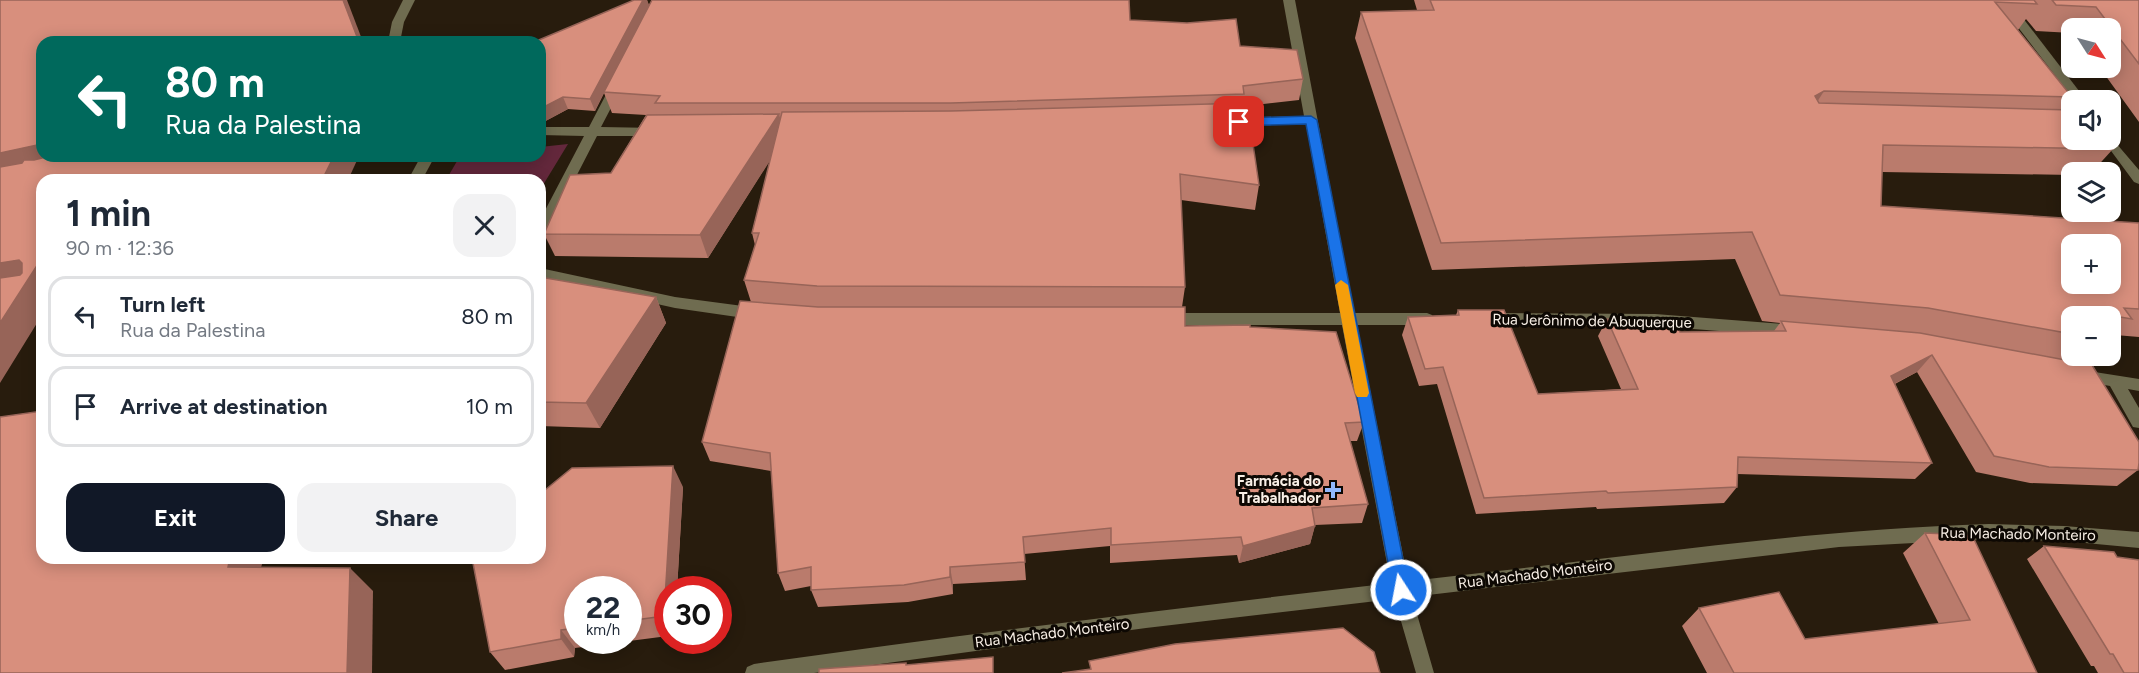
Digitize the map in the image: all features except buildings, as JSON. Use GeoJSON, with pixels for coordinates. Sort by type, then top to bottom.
{"type":"FeatureCollection","features":[{"type":"Feature","properties":{"kind":"street"},"geometry":{"type":"LineString","coordinates":[[395,36],[398,22],[408,0]]}},
{"type":"Feature","properties":{"kind":"street"},"geometry":{"type":"LineString","coordinates":[[1289,0],[1401,590],[1425,673]]}},
{"type":"Feature","properties":{"kind":"street"},"geometry":{"type":"LineString","coordinates":[[2003,0],[2072,90]]}},
{"type":"Feature","properties":{"kind":"street"},"geometry":{"type":"LineString","coordinates":[[546,221],[624,71]]}},
{"type":"Feature","properties":{"kind":"street"},"geometry":{"type":"LineString","coordinates":[[1215,122],[1311,120]]}},
{"type":"Feature","properties":{"kind":"street"},"geometry":{"type":"LineString","coordinates":[[546,131],[674,132]]}},
{"type":"Feature","properties":{"kind":"street"},"geometry":{"type":"LineString","coordinates":[[2117,150],[2139,179]]}},
{"type":"Feature","properties":{"kind":"street"},"geometry":{"type":"LineString","coordinates":[[546,274],[705,309],[776,315]]}},
{"type":"Feature","properties":{"kind":"street"},"geometry":{"type":"LineString","coordinates":[[1147,319],[1442,319]]}},
{"type":"Feature","properties":{"kind":"street","name":"Rua Jerônimo de Abuquerque"},"geometry":{"type":"LineString","coordinates":[[1478,319],[1655,320],[1805,332]]}},
{"type":"Feature","properties":{"kind":"street"},"geometry":{"type":"LineString","coordinates":[[2068,373],[2139,385]]}},
{"type":"Feature","properties":{"kind":"street"},"geometry":{"type":"LineString","coordinates":[[2115,382],[2139,422]]}},
{"type":"Feature","properties":{"kind":"street","name":"Rua Machado Monteiro"},"geometry":{"type":"LineString","coordinates":[[754,673],[861,657],[1401,590],[1797,544],[1941,533],[2084,533],[2139,540]]}},
{"type":"Feature","properties":{"kind":"shaded area"},"geometry":{"type":"Polygon","coordinates":[[[568,144],[546,180],[546,174],[450,174],[456,162],[546,162],[546,146],[568,144]]]}},
{"type":"Feature","properties":{"kind":"slow traffic"},"geometry":{"type":"LineString","coordinates":[[1341,285],[1362,393]]}},
{"type":"Feature","properties":{"kind":"place","name":"Farmácia do Trabalhador"},"geometry":{"type":"Point","coordinates":[1333,490]}},
{"type":"Feature","properties":{"kind":"route"},"geometry":{"type":"LineString","coordinates":[[1239,122],[1311,120],[1401,590]]}}]}
